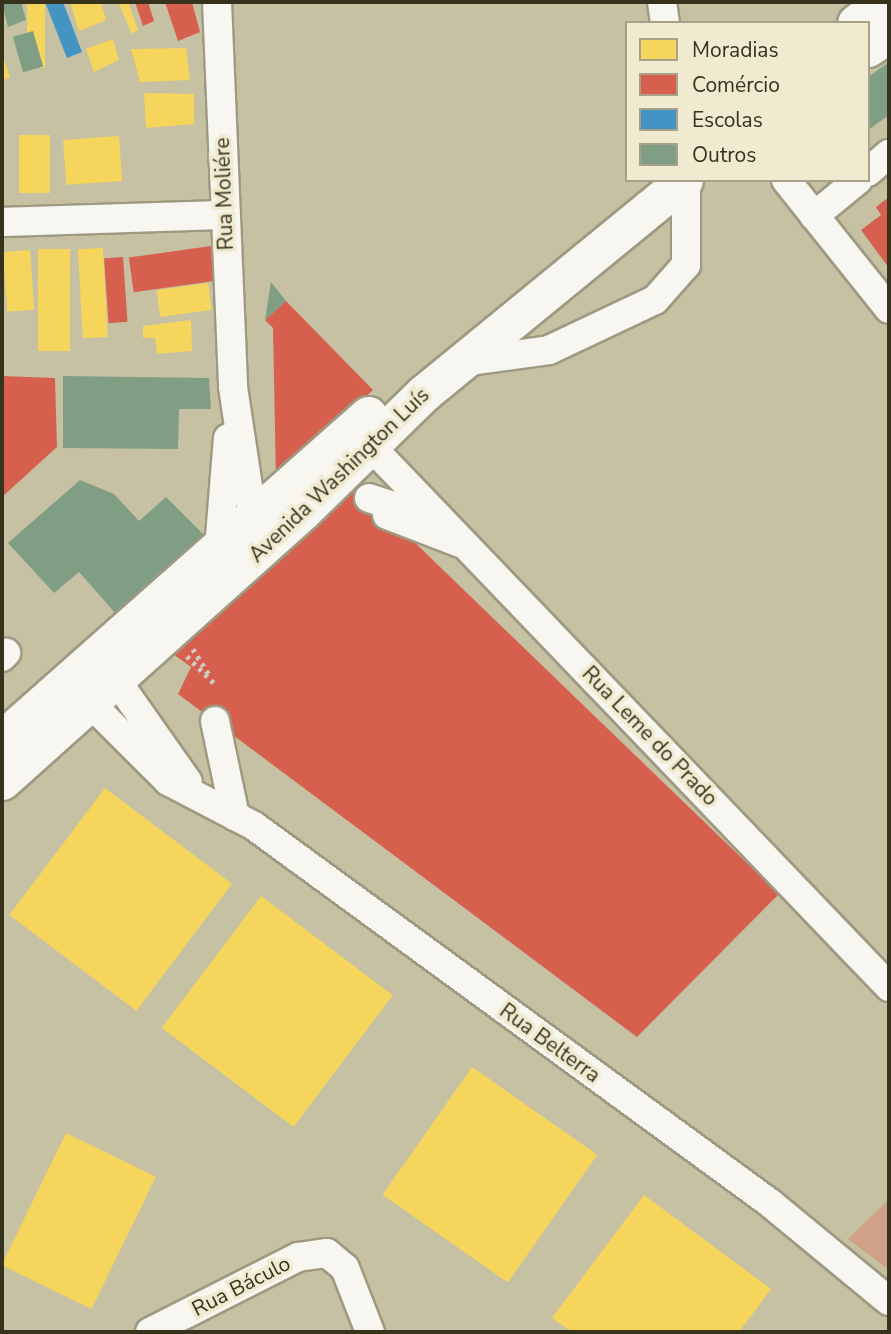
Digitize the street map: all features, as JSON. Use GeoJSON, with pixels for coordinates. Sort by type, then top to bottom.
{"type":"FeatureCollection","features":[{"type":"Feature","properties":{"kind":"main road"},"geometry":{"type":"LineString","coordinates":[[859,21],[884,2]]}},
{"type":"Feature","properties":{"kind":"main road"},"geometry":{"type":"LineString","coordinates":[[870,47],[889,34]]}},
{"type":"Feature","properties":{"kind":"main road","name":"Avenida Washington Luís"},"geometry":{"type":"LineString","coordinates":[[2,739],[80,694],[117,681],[332,483],[361,436],[646,182]]}},
{"type":"Feature","properties":{"kind":"main road","name":"Avenida Washington Luís"},"geometry":{"type":"LineString","coordinates":[[2,781],[80,694],[219,550],[253,519],[463,362],[683,182]]}},
{"type":"Feature","properties":{"kind":"street","name":"Rua Moliére"},"geometry":{"type":"LineString","coordinates":[[217,2],[233,387],[253,519]]}},
{"type":"Feature","properties":{"kind":"street"},"geometry":{"type":"LineString","coordinates":[[662,2],[665,21]]}},
{"type":"Feature","properties":{"kind":"street"},"geometry":{"type":"LineString","coordinates":[[870,170],[889,154]]}},
{"type":"Feature","properties":{"kind":"street"},"geometry":{"type":"LineString","coordinates":[[463,362],[549,350],[655,300],[686,265],[685,182]]}},
{"type":"Feature","properties":{"kind":"street"},"geometry":{"type":"LineString","coordinates":[[788,182],[889,309]]}},
{"type":"Feature","properties":{"kind":"street"},"geometry":{"type":"LineString","coordinates":[[814,216],[856,182]]}},
{"type":"Feature","properties":{"kind":"street"},"geometry":{"type":"LineString","coordinates":[[2,222],[224,215]]}},
{"type":"Feature","properties":{"kind":"street","name":"Rua Moliére"},"geometry":{"type":"LineString","coordinates":[[219,550],[233,387]]}},
{"type":"Feature","properties":{"kind":"street","name":"Rua Leme do Prado"},"geometry":{"type":"LineString","coordinates":[[361,436],[889,987]]}},
{"type":"Feature","properties":{"kind":"street"},"geometry":{"type":"LineString","coordinates":[[332,483],[410,487]]}},
{"type":"Feature","properties":{"kind":"street"},"geometry":{"type":"LineString","coordinates":[[447,524],[378,506],[468,546]]}},
{"type":"Feature","properties":{"kind":"street","name":"Rua Belterra"},"geometry":{"type":"LineString","coordinates":[[117,681],[200,798]]}},
{"type":"Feature","properties":{"kind":"street","name":"Rua Belterra"},"geometry":{"type":"LineString","coordinates":[[80,694],[136,755],[200,798],[244,821],[770,1203],[889,1301]]}},
{"type":"Feature","properties":{"kind":"street"},"geometry":{"type":"LineString","coordinates":[[224,728],[244,821]]}},
{"type":"Feature","properties":{"kind":"street","name":"Rua Báculo"},"geometry":{"type":"LineString","coordinates":[[150,1332],[298,1257],[327,1253],[345,1268],[370,1332]]}},
{"type":"Feature","properties":{"kind":"path"},"geometry":{"type":"LineString","coordinates":[[185,637],[214,683],[191,660]]}},
{"type":"Feature","properties":{"kind":"shaded area"},"geometry":{"type":"Polygon","coordinates":[[[889,1199],[889,1270],[848,1239],[889,1199]]]}},
{"type":"Feature","properties":{"kind":"building: Moradias"},"geometry":{"type":"Polygon","coordinates":[[[27,2],[45,2],[45,68],[27,68],[27,2]]]}},
{"type":"Feature","properties":{"kind":"building: Moradias"},"geometry":{"type":"Polygon","coordinates":[[[70,2],[101,2],[106,20],[79,31],[70,2]]]}},
{"type":"Feature","properties":{"kind":"building: Moradias"},"geometry":{"type":"Polygon","coordinates":[[[118,2],[128,2],[138,30],[132,34],[118,2]]]}},
{"type":"Feature","properties":{"kind":"building: Moradias"},"geometry":{"type":"Polygon","coordinates":[[[113,39],[119,60],[94,72],[86,49],[113,39]]]}},
{"type":"Feature","properties":{"kind":"building: Moradias"},"geometry":{"type":"Polygon","coordinates":[[[186,48],[190,80],[140,82],[131,49],[186,48]]]}},
{"type":"Feature","properties":{"kind":"building: Moradias"},"geometry":{"type":"Polygon","coordinates":[[[2,54],[10,77],[2,81],[2,54]]]}},
{"type":"Feature","properties":{"kind":"building: Moradias"},"geometry":{"type":"Polygon","coordinates":[[[144,93],[194,94],[194,124],[146,128],[144,93]]]}},
{"type":"Feature","properties":{"kind":"building: Moradias"},"geometry":{"type":"Polygon","coordinates":[[[19,135],[50,135],[50,193],[19,193],[19,135]]]}},
{"type":"Feature","properties":{"kind":"building: Moradias"},"geometry":{"type":"Polygon","coordinates":[[[119,136],[122,181],[66,185],[63,140],[119,136]]]}},
{"type":"Feature","properties":{"kind":"building: Moradias"},"geometry":{"type":"Polygon","coordinates":[[[103,248],[108,337],[83,338],[78,249],[103,248]]]}},
{"type":"Feature","properties":{"kind":"building: Moradias"},"geometry":{"type":"Polygon","coordinates":[[[38,249],[70,249],[70,351],[38,351],[38,249]]]}},
{"type":"Feature","properties":{"kind":"building: Moradias"},"geometry":{"type":"Polygon","coordinates":[[[30,250],[34,310],[7,312],[3,252],[30,250]]]}},
{"type":"Feature","properties":{"kind":"building: Moradias"},"geometry":{"type":"Polygon","coordinates":[[[208,283],[212,310],[160,317],[157,290],[208,283]]]}},
{"type":"Feature","properties":{"kind":"building: Moradias"},"geometry":{"type":"Polygon","coordinates":[[[191,320],[192,351],[157,354],[155,338],[143,338],[143,326],[191,320]]]}},
{"type":"Feature","properties":{"kind":"building: Moradias"},"geometry":{"type":"Polygon","coordinates":[[[105,788],[232,884],[136,1011],[9,915],[105,788]]]}},
{"type":"Feature","properties":{"kind":"building: Moradias"},"geometry":{"type":"Polygon","coordinates":[[[261,896],[393,995],[293,1127],[162,1028],[261,896]]]}},
{"type":"Feature","properties":{"kind":"building: Moradias"},"geometry":{"type":"Polygon","coordinates":[[[472,1067],[597,1155],[508,1283],[383,1195],[472,1067]]]}},
{"type":"Feature","properties":{"kind":"building: Moradias"},"geometry":{"type":"Polygon","coordinates":[[[66,1133],[156,1177],[91,1309],[2,1265],[66,1133]]]}},
{"type":"Feature","properties":{"kind":"building: Moradias"},"geometry":{"type":"Polygon","coordinates":[[[644,1195],[771,1289],[739,1332],[572,1332],[552,1318],[644,1195]]]}},
{"type":"Feature","properties":{"kind":"building: Comércio"},"geometry":{"type":"Polygon","coordinates":[[[135,2],[148,2],[154,21],[143,26],[135,2]]]}},
{"type":"Feature","properties":{"kind":"building: Comércio"},"geometry":{"type":"Polygon","coordinates":[[[165,2],[192,2],[200,32],[178,41],[165,2]]]}},
{"type":"Feature","properties":{"kind":"building: Comércio"},"geometry":{"type":"Polygon","coordinates":[[[889,197],[889,268],[861,230],[881,215],[876,207],[889,197]]]}},
{"type":"Feature","properties":{"kind":"building: Comércio"},"geometry":{"type":"Polygon","coordinates":[[[211,246],[216,281],[134,292],[129,258],[211,246]]]}},
{"type":"Feature","properties":{"kind":"building: Comércio"},"geometry":{"type":"Polygon","coordinates":[[[123,257],[128,322],[109,323],[104,258],[123,257]]]}},
{"type":"Feature","properties":{"kind":"building: Comércio"},"geometry":{"type":"Polygon","coordinates":[[[286,301],[373,390],[276,480],[273,328],[265,320],[286,301]]]}},
{"type":"Feature","properties":{"kind":"building: Comércio"},"geometry":{"type":"Polygon","coordinates":[[[2,376],[55,378],[57,447],[2,497],[2,376]]]}},
{"type":"Feature","properties":{"kind":"building: Comércio"},"geometry":{"type":"Polygon","coordinates":[[[352,482],[779,894],[637,1037],[178,694],[191,667],[169,651],[352,482]]]}},
{"type":"Feature","properties":{"kind":"building: Escolas"},"geometry":{"type":"Polygon","coordinates":[[[45,2],[63,2],[82,52],[67,58],[45,2]]]}},
{"type":"Feature","properties":{"kind":"building: Outros"},"geometry":{"type":"Polygon","coordinates":[[[2,2],[21,2],[26,20],[8,27],[2,2]]]}},
{"type":"Feature","properties":{"kind":"building: Outros"},"geometry":{"type":"Polygon","coordinates":[[[33,31],[43,67],[23,72],[13,37],[33,31]]]}},
{"type":"Feature","properties":{"kind":"building: Outros"},"geometry":{"type":"Polygon","coordinates":[[[889,62],[889,115],[870,129],[870,76],[889,62]]]}},
{"type":"Feature","properties":{"kind":"building: Outros"},"geometry":{"type":"Polygon","coordinates":[[[271,282],[286,301],[265,320],[271,282]]]}},
{"type":"Feature","properties":{"kind":"building: Outros"},"geometry":{"type":"Polygon","coordinates":[[[63,376],[209,378],[211,409],[179,409],[178,449],[63,448],[63,376]]]}},
{"type":"Feature","properties":{"kind":"building: Outros"},"geometry":{"type":"Polygon","coordinates":[[[80,480],[114,494],[139,521],[166,497],[211,542],[124,623],[79,572],[54,593],[8,543],[80,480]]]}}]}
